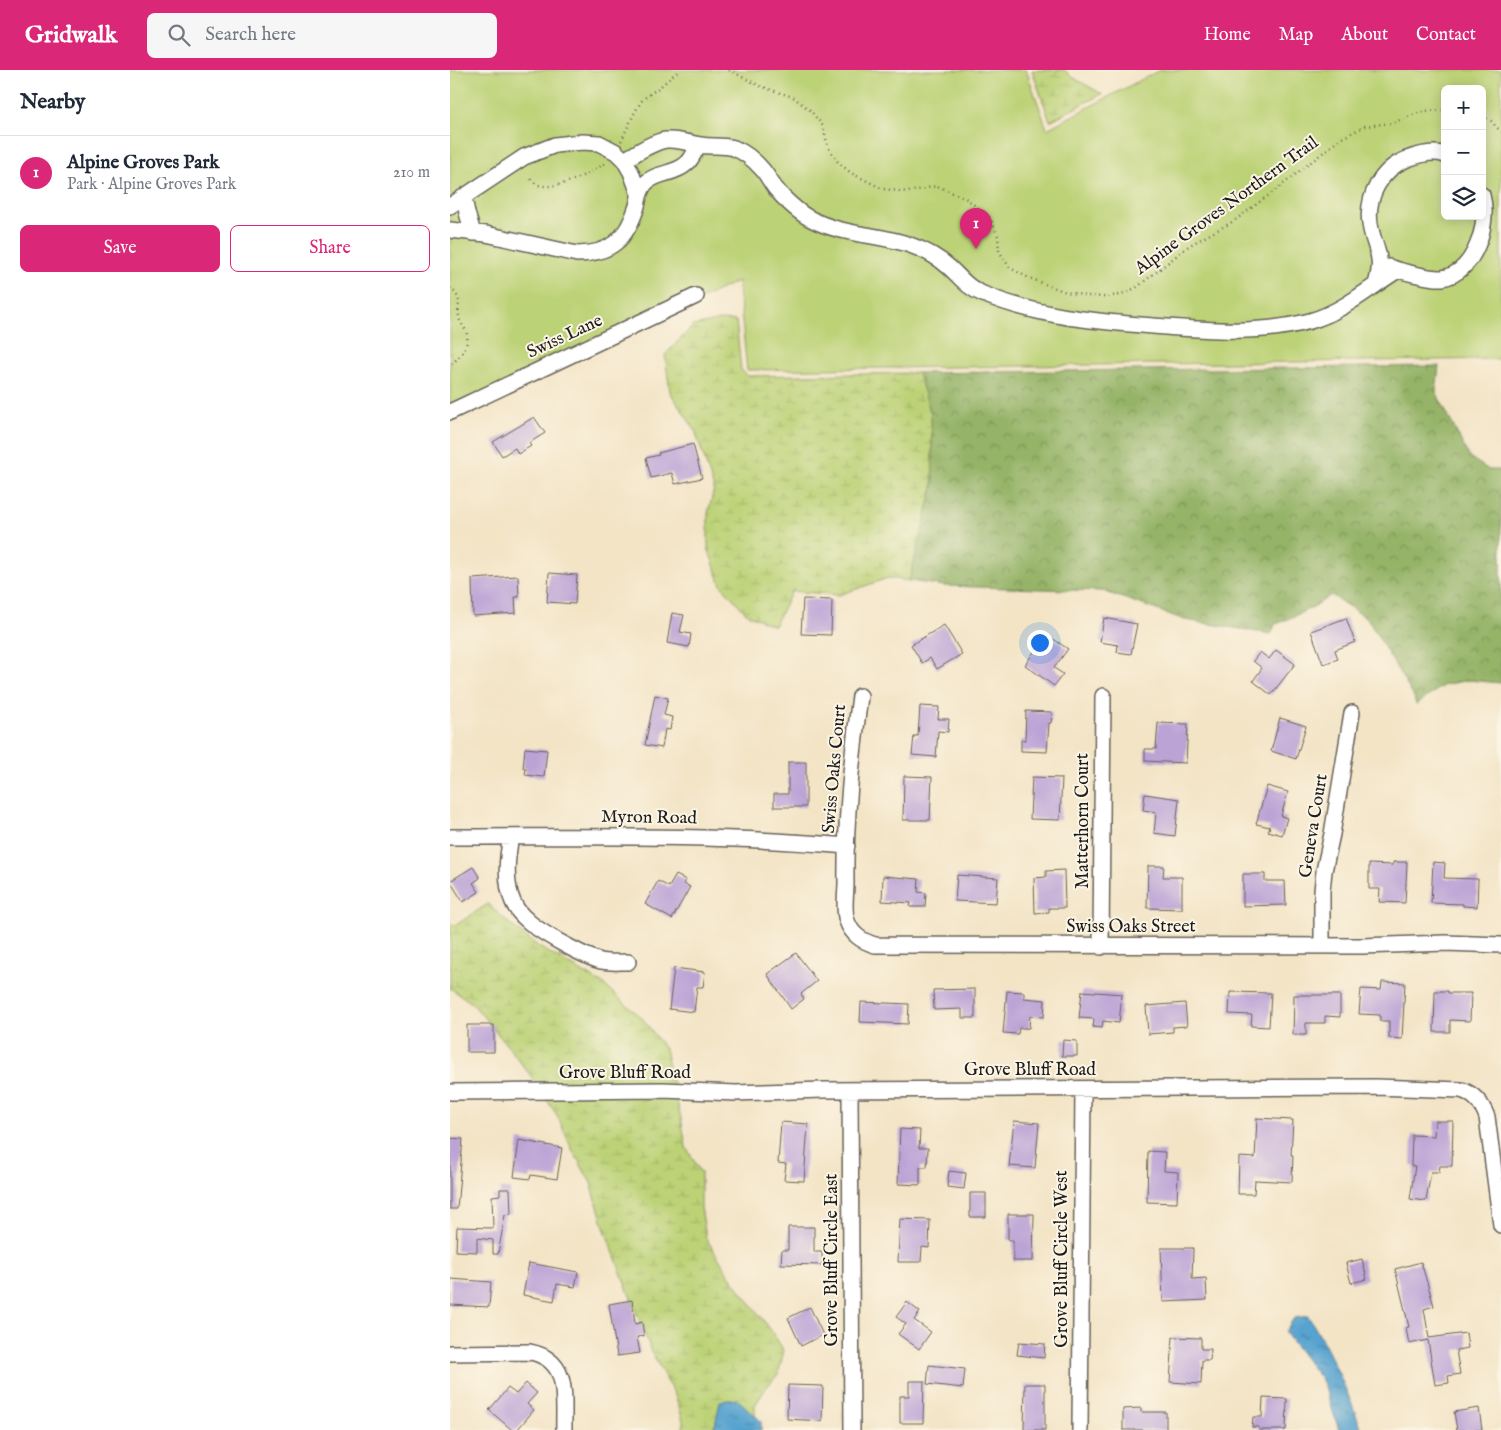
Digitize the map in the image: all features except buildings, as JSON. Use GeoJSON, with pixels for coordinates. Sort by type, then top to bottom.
{"type":"FeatureCollection","features":[{"type":"Feature","properties":{"kind":"street"},"geometry":{"type":"LineString","coordinates":[[624,160],[664,140],[681,140],[698,145],[733,148],[748,156],[763,170],[776,190],[810,219],[832,228],[910,245],[933,254],[971,288],[1027,309],[1083,320],[1210,331],[1242,331],[1294,324],[1324,316],[1355,300],[1398,270]]}},
{"type":"Feature","properties":{"kind":"street"},"geometry":{"type":"LineString","coordinates":[[450,206],[524,157],[555,146],[582,142],[599,143],[616,152],[624,160],[631,172],[639,194]]}},
{"type":"Feature","properties":{"kind":"street"},"geometry":{"type":"LineString","coordinates":[[450,230],[474,233],[576,254],[590,254],[601,251],[612,246],[626,232],[644,185],[651,179],[675,171],[686,164],[698,145]]}},
{"type":"Feature","properties":{"kind":"street"},"geometry":{"type":"LineString","coordinates":[[1376,284],[1380,259],[1370,224],[1370,208],[1375,188],[1389,169],[1403,160],[1414,156],[1441,153]]}},
{"type":"Feature","properties":{"kind":"street"},"geometry":{"type":"LineString","coordinates":[[464,198],[474,233]]}},
{"type":"Feature","properties":{"kind":"street"},"geometry":{"type":"LineString","coordinates":[[1380,259],[1388,266],[1398,270],[1440,278],[1449,276],[1467,263],[1474,252],[1483,230],[1484,220]]}},
{"type":"Feature","properties":{"kind":"street","name":"Swiss Lane"},"geometry":{"type":"LineString","coordinates":[[450,412],[696,296]]}},
{"type":"Feature","properties":{"kind":"street","name":"Swiss Oaks Court"},"geometry":{"type":"LineString","coordinates":[[847,846],[851,765],[860,696]]}},
{"type":"Feature","properties":{"kind":"street","name":"Matterhorn Court"},"geometry":{"type":"LineString","coordinates":[[1101,947],[1103,696]]}},
{"type":"Feature","properties":{"kind":"street","name":"Geneva Court"},"geometry":{"type":"LineString","coordinates":[[1322,946],[1324,871],[1352,713]]}},
{"type":"Feature","properties":{"kind":"street","name":"Myron Road"},"geometry":{"type":"LineString","coordinates":[[450,837],[673,837],[791,841],[847,846]]}},
{"type":"Feature","properties":{"kind":"street"},"geometry":{"type":"LineString","coordinates":[[511,837],[507,872],[512,901],[528,922],[587,956],[600,961],[628,962]]}},
{"type":"Feature","properties":{"kind":"street","name":"Swiss Oaks Street"},"geometry":{"type":"LineString","coordinates":[[847,846],[845,862],[846,919],[850,929],[857,937],[875,945],[1101,947],[1362,946],[1445,943],[1501,945]]}},
{"type":"Feature","properties":{"kind":"street","name":"Grove Bluff Road"},"geometry":{"type":"LineString","coordinates":[[450,1092],[663,1090],[736,1092],[1376,1087],[1461,1090],[1479,1102],[1487,1118],[1501,1225]]}},
{"type":"Feature","properties":{"kind":"street","name":"Grove Bluff Circle West"},"geometry":{"type":"LineString","coordinates":[[1080,1430],[1082,1089]]}},
{"type":"Feature","properties":{"kind":"street","name":"Grove Bluff Circle East"},"geometry":{"type":"LineString","coordinates":[[850,1090],[852,1430]]}},
{"type":"Feature","properties":{"kind":"street"},"geometry":{"type":"LineString","coordinates":[[450,1353],[530,1352],[540,1354],[549,1359],[556,1365],[561,1374],[564,1430]]}},
{"type":"Feature","properties":{"kind":"path","name":"Alpine Groves Northern Trail"},"geometry":{"type":"LineString","coordinates":[[729,70],[760,86],[793,97],[810,110],[823,126],[828,147],[838,162],[851,174],[883,188],[908,192],[937,186],[967,199],[990,218],[998,236],[999,251],[1010,268],[1028,278],[1066,292],[1105,297],[1119,295],[1136,288],[1190,245],[1234,221],[1340,139],[1364,126],[1392,123],[1423,111],[1441,110]]}},
{"type":"Feature","properties":{"kind":"path"},"geometry":{"type":"LineString","coordinates":[[1486,119],[1501,132]]}},
{"type":"Feature","properties":{"kind":"path"},"geometry":{"type":"LineString","coordinates":[[450,288],[457,294],[460,303],[460,324],[466,332],[467,343],[459,359],[450,365]]}},
{"type":"Feature","properties":{"kind":"green space"},"geometry":{"type":"Polygon","coordinates":[[[450,70],[1026,70],[1047,129],[1160,70],[1501,70],[1501,359],[747,370],[738,281],[450,418],[450,70]]]}},
{"type":"Feature","properties":{"kind":"green space"},"geometry":{"type":"Polygon","coordinates":[[[1032,70],[1065,70],[1072,77],[1102,94],[1050,121],[1032,70]]]}},
{"type":"Feature","properties":{"kind":"green space"},"geometry":{"type":"Polygon","coordinates":[[[722,320],[736,321],[741,370],[748,376],[918,373],[931,414],[933,487],[909,581],[888,578],[839,595],[792,591],[774,626],[747,614],[721,585],[708,548],[708,513],[714,489],[695,430],[670,392],[665,355],[693,326],[722,320]]]}},
{"type":"Feature","properties":{"kind":"green space"},"geometry":{"type":"Polygon","coordinates":[[[1439,366],[1436,392],[1469,457],[1489,470],[1501,470],[1501,683],[1468,680],[1444,685],[1416,705],[1414,697],[1367,618],[1331,595],[1315,606],[1276,623],[1271,634],[1185,620],[1103,591],[945,586],[909,581],[933,487],[931,414],[918,373],[1439,366]]]}},
{"type":"Feature","properties":{"kind":"green space"},"geometry":{"type":"Polygon","coordinates":[[[488,904],[539,947],[603,984],[643,1019],[665,1049],[686,1147],[701,1173],[701,1207],[706,1238],[729,1275],[770,1329],[784,1351],[778,1374],[755,1405],[755,1416],[737,1399],[714,1425],[714,1430],[683,1430],[683,1421],[676,1397],[653,1355],[605,1230],[591,1183],[572,1149],[557,1115],[531,1076],[472,1003],[450,988],[450,924],[456,925],[488,904]]]}},
{"type":"Feature","properties":{"kind":"water"},"geometry":{"type":"Polygon","coordinates":[[[1308,1316],[1338,1372],[1362,1430],[1339,1430],[1323,1382],[1285,1332],[1294,1318],[1308,1316]]]}},
{"type":"Feature","properties":{"kind":"water"},"geometry":{"type":"Polygon","coordinates":[[[737,1399],[761,1421],[761,1430],[714,1430],[720,1401],[737,1399]]]}},
{"type":"Feature","properties":{"kind":"place","name":"Alpine Groves Park"},"geometry":{"type":"Point","coordinates":[976,249]}}]}
